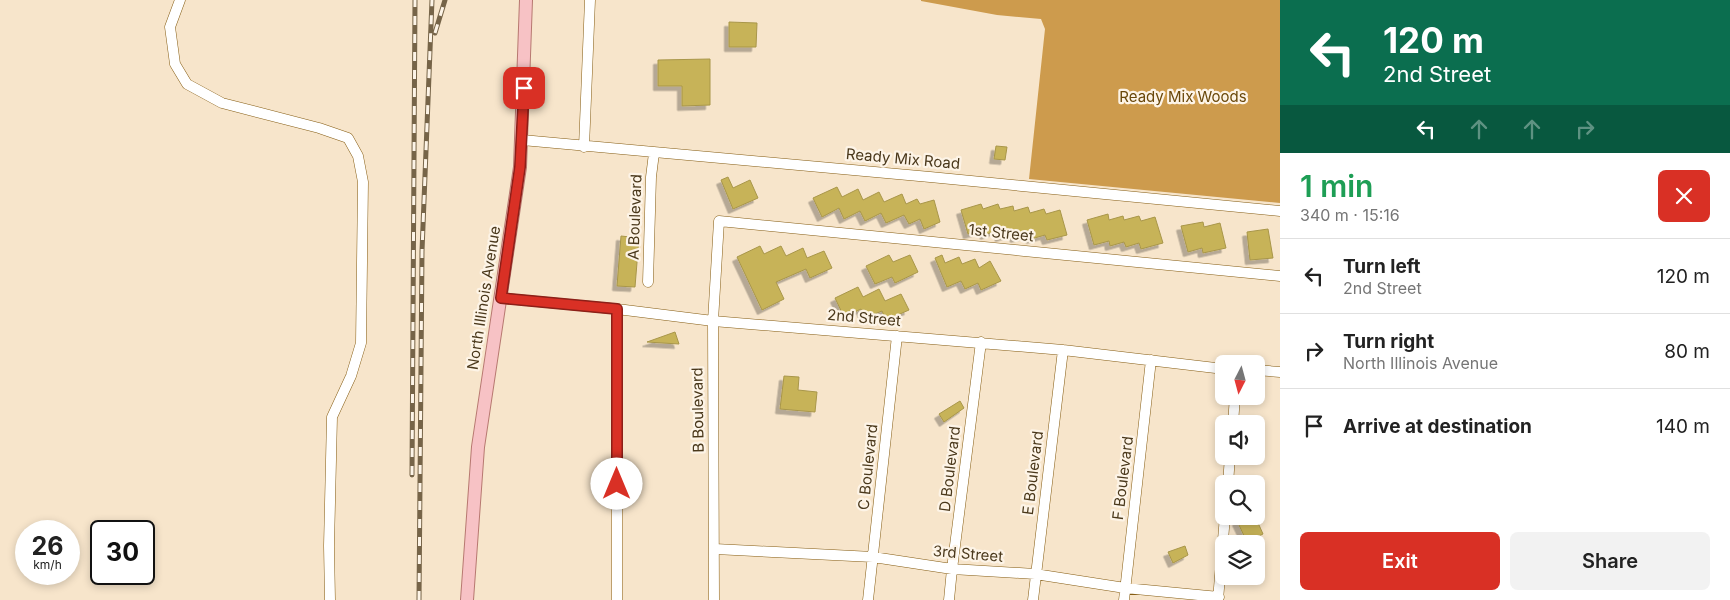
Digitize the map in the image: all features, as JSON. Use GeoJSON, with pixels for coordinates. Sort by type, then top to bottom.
{"type":"FeatureCollection","features":[{"type":"Feature","properties":{"kind":"main road","name":"North Illinois Avenue"},"geometry":{"type":"LineString","coordinates":[[467,600],[478,447],[520,167],[526,0]]}},
{"type":"Feature","properties":{"kind":"street"},"geometry":{"type":"LineString","coordinates":[[180,0],[170,27],[175,64],[187,84],[222,102],[319,128],[348,138],[358,156],[363,182],[362,344],[351,376],[332,417],[329,546],[330,600]]}},
{"type":"Feature","properties":{"kind":"street"},"geometry":{"type":"LineString","coordinates":[[584,146],[590,0]]}},
{"type":"Feature","properties":{"kind":"street","name":"Ready Mix Road"},"geometry":{"type":"LineString","coordinates":[[522,140],[1280,211]]}},
{"type":"Feature","properties":{"kind":"street","name":"A Boulevard"},"geometry":{"type":"LineString","coordinates":[[648,282],[651,177],[654,153]]}},
{"type":"Feature","properties":{"kind":"street","name":"1st Street"},"geometry":{"type":"LineString","coordinates":[[719,221],[1280,276]]}},
{"type":"Feature","properties":{"kind":"street","name":"B Boulevard"},"geometry":{"type":"LineString","coordinates":[[714,600],[712,321],[719,221]]}},
{"type":"Feature","properties":{"kind":"street","name":"2nd Street"},"geometry":{"type":"LineString","coordinates":[[501,298],[617,309],[712,321],[1064,350],[1215,368]]}},
{"type":"Feature","properties":{"kind":"street"},"geometry":{"type":"LineString","coordinates":[[616,600],[617,309]]}},
{"type":"Feature","properties":{"kind":"street","name":"C Boulevard"},"geometry":{"type":"LineString","coordinates":[[868,600],[897,336]]}},
{"type":"Feature","properties":{"kind":"street","name":"D Boulevard"},"geometry":{"type":"LineString","coordinates":[[949,600],[981,342]]}},
{"type":"Feature","properties":{"kind":"street","name":"E Boulevard"},"geometry":{"type":"LineString","coordinates":[[1033,600],[1064,350]]}},
{"type":"Feature","properties":{"kind":"street","name":"F Boulevard"},"geometry":{"type":"LineString","coordinates":[[1124,600],[1151,360]]}},
{"type":"Feature","properties":{"kind":"street"},"geometry":{"type":"LineString","coordinates":[[1265,371],[1280,372]]}},
{"type":"Feature","properties":{"kind":"street"},"geometry":{"type":"LineString","coordinates":[[1218,598],[1224,525]]}},
{"type":"Feature","properties":{"kind":"street","name":"3rd Street"},"geometry":{"type":"LineString","coordinates":[[715,549],[873,557],[952,569],[1035,574],[1125,588],[1218,598]]}},
{"type":"Feature","properties":{"kind":"green space","name":"Ready Mix Woods"},"geometry":{"type":"Polygon","coordinates":[[[921,0],[1280,0],[1280,203],[1029,179],[1045,29],[1041,19],[997,15],[921,0]]]}},
{"type":"Feature","properties":{"kind":"building"},"geometry":{"type":"Polygon","coordinates":[[[729,22],[757,23],[756,47],[729,47],[729,22]]]}},
{"type":"Feature","properties":{"kind":"building"},"geometry":{"type":"Polygon","coordinates":[[[710,59],[710,105],[682,106],[682,86],[658,86],[658,60],[710,59]]]}},
{"type":"Feature","properties":{"kind":"building"},"geometry":{"type":"Polygon","coordinates":[[[996,146],[1007,147],[1005,160],[994,159],[996,146]]]}},
{"type":"Feature","properties":{"kind":"building"},"geometry":{"type":"Polygon","coordinates":[[[728,177],[733,188],[750,180],[758,198],[733,209],[721,180],[728,177]]]}},
{"type":"Feature","properties":{"kind":"building"},"geometry":{"type":"Polygon","coordinates":[[[837,187],[842,197],[858,189],[863,200],[879,192],[884,202],[902,194],[906,204],[917,199],[920,204],[934,200],[940,222],[924,229],[920,219],[909,224],[904,215],[886,223],[881,213],[865,221],[860,211],[844,219],[839,208],[822,217],[813,198],[837,187]]]}},
{"type":"Feature","properties":{"kind":"building"},"geometry":{"type":"Polygon","coordinates":[[[981,204],[983,209],[998,204],[1000,209],[1013,206],[1014,211],[1028,207],[1030,213],[1044,209],[1046,214],[1060,210],[1067,235],[1047,240],[1045,235],[1031,239],[1030,234],[1015,238],[1014,233],[1000,237],[998,230],[985,235],[984,230],[968,234],[961,210],[981,204]]]}},
{"type":"Feature","properties":{"kind":"building"},"geometry":{"type":"Polygon","coordinates":[[[1108,214],[1109,220],[1123,216],[1124,220],[1139,216],[1141,221],[1155,217],[1163,243],[1141,249],[1139,243],[1126,247],[1124,242],[1110,246],[1109,241],[1094,245],[1087,220],[1108,214]]]}},
{"type":"Feature","properties":{"kind":"building"},"geometry":{"type":"Polygon","coordinates":[[[1203,222],[1204,227],[1220,223],[1226,248],[1203,253],[1202,248],[1188,252],[1181,226],[1203,222]]]}},
{"type":"Feature","properties":{"kind":"building"},"geometry":{"type":"Polygon","coordinates":[[[1268,229],[1273,258],[1250,260],[1247,232],[1268,229]]]}},
{"type":"Feature","properties":{"kind":"building"},"geometry":{"type":"Polygon","coordinates":[[[621,236],[639,238],[635,287],[617,286],[621,236]]]}},
{"type":"Feature","properties":{"kind":"building"},"geometry":{"type":"Polygon","coordinates":[[[760,246],[764,254],[781,246],[786,256],[803,248],[807,258],[824,251],[832,268],[810,278],[806,269],[776,282],[784,299],[762,310],[737,257],[760,246]]]}},
{"type":"Feature","properties":{"kind":"building"},"geometry":{"type":"Polygon","coordinates":[[[889,255],[893,262],[910,255],[918,272],[895,283],[892,277],[875,284],[866,266],[889,255]]]}},
{"type":"Feature","properties":{"kind":"building"},"geometry":{"type":"Polygon","coordinates":[[[942,255],[945,263],[959,257],[962,264],[975,259],[979,268],[990,261],[1001,281],[981,290],[978,283],[965,289],[961,281],[947,287],[935,258],[942,255]]]}},
{"type":"Feature","properties":{"kind":"building"},"geometry":{"type":"Polygon","coordinates":[[[858,287],[863,297],[879,289],[885,301],[901,294],[909,310],[886,320],[882,311],[865,318],[861,309],[844,317],[835,298],[858,287]]]}},
{"type":"Feature","properties":{"kind":"building"},"geometry":{"type":"Polygon","coordinates":[[[675,332],[679,344],[647,342],[675,332]]]}},
{"type":"Feature","properties":{"kind":"building"},"geometry":{"type":"Polygon","coordinates":[[[784,376],[799,377],[798,390],[817,392],[815,412],[780,409],[784,376]]]}},
{"type":"Feature","properties":{"kind":"building"},"geometry":{"type":"Polygon","coordinates":[[[960,401],[964,408],[944,422],[939,414],[960,401]]]}},
{"type":"Feature","properties":{"kind":"building"},"geometry":{"type":"Polygon","coordinates":[[[1239,525],[1259,525],[1263,534],[1261,535],[1244,535],[1239,525]]]}},
{"type":"Feature","properties":{"kind":"building"},"geometry":{"type":"Polygon","coordinates":[[[1185,546],[1188,555],[1173,563],[1168,552],[1185,546]]]}},
{"type":"Feature","properties":{"kind":"railway"},"geometry":{"type":"LineString","coordinates":[[412,475],[415,0]]}},
{"type":"Feature","properties":{"kind":"railway"},"geometry":{"type":"LineString","coordinates":[[419,600],[422,251],[432,0]]}},
{"type":"Feature","properties":{"kind":"railway"},"geometry":{"type":"LineString","coordinates":[[435,33],[445,0]]}},
{"type":"Feature","properties":{"kind":"route"},"geometry":{"type":"LineString","coordinates":[[524,88],[520,167],[501,298],[617,309],[617,484]]}}]}
